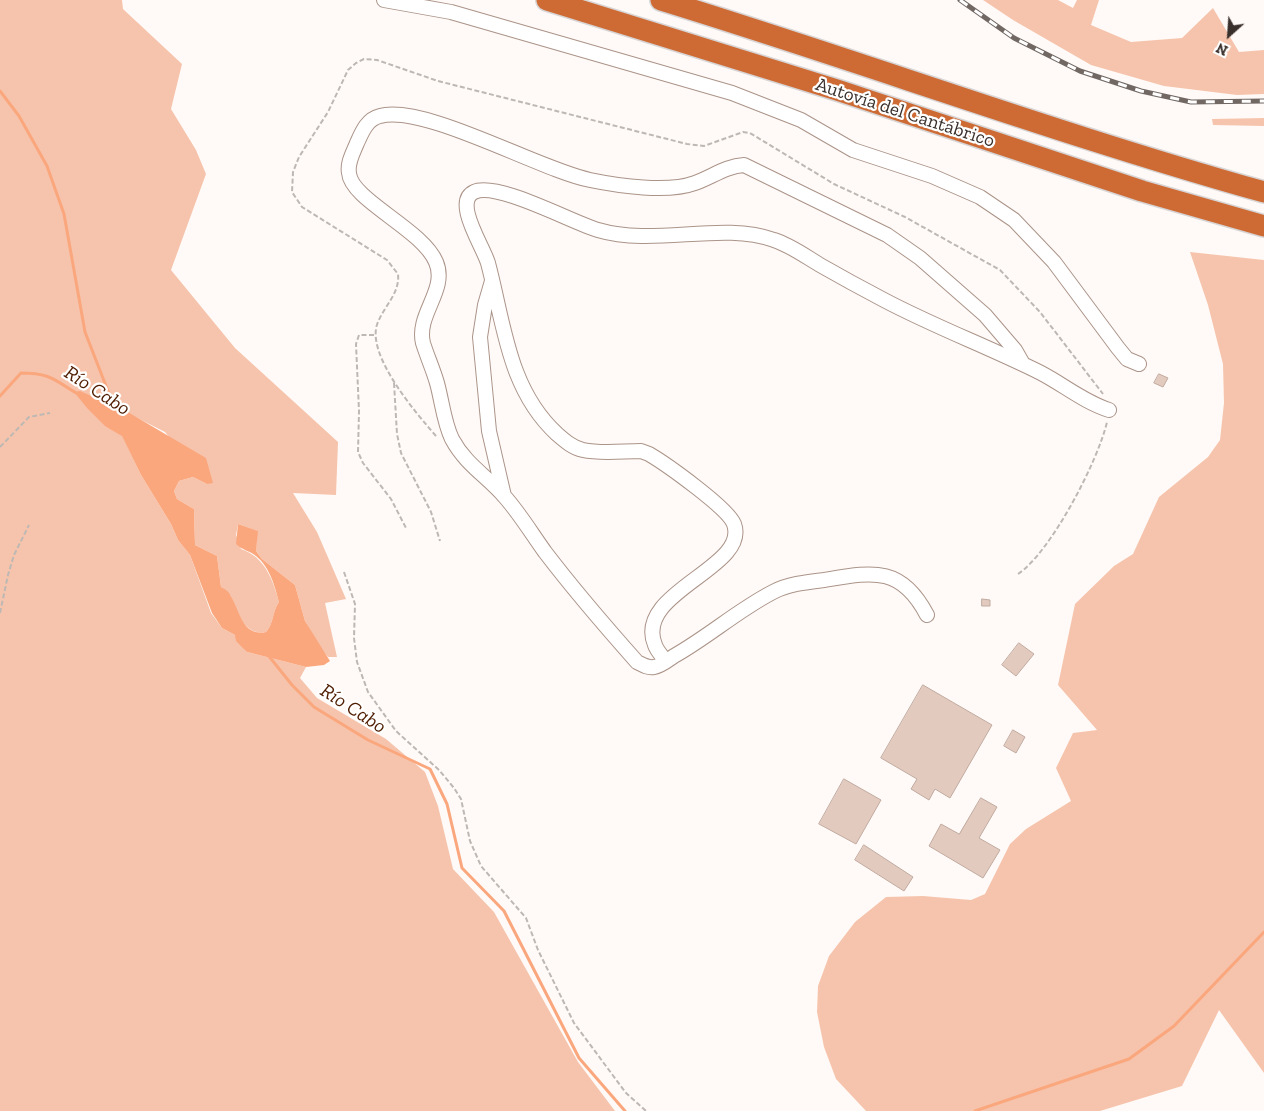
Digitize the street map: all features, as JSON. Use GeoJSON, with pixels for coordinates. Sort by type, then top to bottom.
{"type":"FeatureCollection","features":[{"type":"Feature","properties":{"kind":"highway","name":"Autovía del Cantábrico"},"geometry":{"type":"LineString","coordinates":[[547,0],[828,87],[1142,191],[1264,226]]}},
{"type":"Feature","properties":{"kind":"highway","name":"Autovía del Cantábrico"},"geometry":{"type":"LineString","coordinates":[[661,0],[792,41],[1124,152],[1264,192]]}},
{"type":"Feature","properties":{"kind":"highway"},"geometry":{"type":"LineString","coordinates":[[1124,152],[1264,185]]}},
{"type":"Feature","properties":{"kind":"lane"},"geometry":{"type":"LineString","coordinates":[[384,0],[451,12],[732,93],[801,120],[853,150],[932,176],[980,197],[1014,220],[1054,262],[1127,359],[1139,364]]}},
{"type":"Feature","properties":{"kind":"lane"},"geometry":{"type":"LineString","coordinates":[[928,614],[917,596],[898,580],[864,573],[775,591],[696,644],[656,667],[645,667],[637,662],[576,592],[504,496],[478,473],[462,455],[451,437],[431,362],[423,343],[422,332],[426,316],[436,293],[439,276],[437,263],[429,249],[419,239],[360,193],[348,174],[350,162],[362,132],[370,121],[379,116],[397,115],[432,122],[589,180],[637,186],[680,187],[696,183],[733,166],[744,165],[887,235],[920,258],[985,315],[1015,350],[1024,364]]}},
{"type":"Feature","properties":{"kind":"lane"},"geometry":{"type":"LineString","coordinates":[[666,661],[655,646],[652,624],[656,614],[665,604],[719,560],[733,541],[735,525],[717,504],[649,454],[641,451],[584,450],[566,442],[550,427],[522,389],[512,364],[487,259],[466,210],[470,196],[483,190],[526,201],[585,226],[615,235],[667,236],[738,233],[752,234],[778,241],[907,312],[1024,364],[1094,405],[1109,410]]}},
{"type":"Feature","properties":{"kind":"lane"},"geometry":{"type":"LineString","coordinates":[[492,280],[485,305],[480,338],[489,432],[504,496]]}},
{"type":"Feature","properties":{"kind":"path"},"geometry":{"type":"LineString","coordinates":[[374,335],[359,335],[356,344],[360,411],[358,452],[363,463],[391,498],[406,528]]}},
{"type":"Feature","properties":{"kind":"path"},"geometry":{"type":"LineString","coordinates":[[394,382],[397,434],[401,453],[431,512],[440,541]]}},
{"type":"Feature","properties":{"kind":"path"},"geometry":{"type":"LineString","coordinates":[[0,447],[28,417],[50,413]]}},
{"type":"Feature","properties":{"kind":"path"},"geometry":{"type":"LineString","coordinates":[[0,613],[8,575],[29,525]]}},
{"type":"Feature","properties":{"kind":"path"},"geometry":{"type":"LineString","coordinates":[[344,572],[355,604],[354,638],[358,662],[368,692],[396,731],[439,770],[454,788],[461,799],[470,841],[481,866],[526,918],[545,966],[574,1023],[626,1094],[646,1111]]}},
{"type":"Feature","properties":{"kind":"shaded area"},"geometry":{"type":"Polygon","coordinates":[[[0,0],[122,0],[123,9],[182,64],[171,109],[196,150],[206,174],[171,270],[235,348],[338,442],[336,495],[293,493],[317,532],[346,599],[325,603],[337,657],[328,657],[318,645],[305,621],[295,585],[262,559],[256,551],[257,531],[238,524],[236,535],[241,549],[262,563],[271,578],[279,602],[266,632],[257,632],[250,629],[244,623],[232,600],[221,587],[217,556],[195,545],[194,509],[177,499],[174,491],[179,481],[193,477],[207,484],[165,432],[94,396],[106,427],[122,435],[141,475],[171,524],[178,540],[190,555],[211,613],[222,628],[235,635],[247,652],[306,667],[300,678],[317,698],[386,739],[425,772],[438,806],[453,869],[494,912],[578,1062],[615,1111],[0,1111],[0,0]]]}},
{"type":"Feature","properties":{"kind":"shaded area"},"geometry":{"type":"Polygon","coordinates":[[[983,0],[1058,0],[1073,8],[1077,0],[1099,0],[1091,25],[1131,42],[1182,38],[1213,8],[1239,52],[1264,50],[1264,94],[1237,95],[1164,86],[1091,65],[1013,20],[983,0]]]}},
{"type":"Feature","properties":{"kind":"shaded area"},"geometry":{"type":"Polygon","coordinates":[[[1264,118],[1264,126],[1213,125],[1212,119],[1264,118]]]}},
{"type":"Feature","properties":{"kind":"shaded area"},"geometry":{"type":"Polygon","coordinates":[[[1190,252],[1264,260],[1264,1073],[1219,1010],[1182,1086],[1100,1111],[866,1111],[836,1079],[824,1047],[817,1012],[818,986],[829,956],[855,922],[886,897],[923,896],[971,900],[985,894],[1010,844],[1026,829],[1071,801],[1056,768],[1073,733],[1097,730],[1058,685],[1075,604],[1114,566],[1133,554],[1159,497],[1208,457],[1220,440],[1224,403],[1223,364],[1208,305],[1190,252]]]}},
{"type":"Feature","properties":{"kind":"shaded area"},"geometry":{"type":"Polygon","coordinates":[[[80,391],[126,411],[206,458],[213,483],[207,484],[193,477],[179,481],[174,491],[177,499],[194,509],[195,545],[217,556],[221,587],[229,594],[247,626],[258,632],[266,632],[279,602],[274,584],[261,561],[254,554],[236,544],[238,524],[258,531],[256,551],[262,559],[295,585],[305,621],[330,661],[324,665],[306,667],[247,652],[236,641],[235,635],[222,628],[212,613],[190,555],[178,540],[171,524],[141,475],[122,436],[106,427],[87,408],[74,392],[80,391]]]}},
{"type":"Feature","properties":{"kind":"building"},"geometry":{"type":"Polygon","coordinates":[[[1159,374],[1168,378],[1163,387],[1154,383],[1159,374]]]}},
{"type":"Feature","properties":{"kind":"building"},"geometry":{"type":"Polygon","coordinates":[[[982,599],[990,600],[990,606],[982,606],[982,599]]]}},
{"type":"Feature","properties":{"kind":"building"},"geometry":{"type":"Polygon","coordinates":[[[1019,643],[1034,654],[1016,676],[1002,665],[1019,643]]]}},
{"type":"Feature","properties":{"kind":"building"},"geometry":{"type":"Polygon","coordinates":[[[923,685],[992,725],[950,798],[935,789],[929,800],[911,789],[917,779],[881,758],[923,685]]]}},
{"type":"Feature","properties":{"kind":"building"},"geometry":{"type":"Polygon","coordinates":[[[1013,730],[1025,737],[1016,753],[1004,746],[1013,730]]]}},
{"type":"Feature","properties":{"kind":"building"},"geometry":{"type":"Polygon","coordinates":[[[844,779],[881,800],[856,844],[819,824],[844,779]]]}},
{"type":"Feature","properties":{"kind":"building"},"geometry":{"type":"Polygon","coordinates":[[[981,798],[997,807],[979,838],[1000,850],[983,878],[929,846],[941,824],[959,834],[981,798]]]}},
{"type":"Feature","properties":{"kind":"building"},"geometry":{"type":"Polygon","coordinates":[[[864,845],[913,877],[904,891],[855,860],[864,845]]]}},
{"type":"Feature","properties":{"kind":"waterway"},"geometry":{"type":"LineString","coordinates":[[0,91],[19,116],[47,166],[64,214],[85,332],[115,409]]}},
{"type":"Feature","properties":{"kind":"waterway","name":"Río Cabo"},"geometry":{"type":"LineString","coordinates":[[0,396],[21,373],[46,376],[78,394]]}},
{"type":"Feature","properties":{"kind":"waterway","name":"Río Cabo"},"geometry":{"type":"LineString","coordinates":[[268,655],[292,685],[314,707],[368,740],[430,769],[447,804],[462,868],[504,911],[579,1058],[625,1111]]}},
{"type":"Feature","properties":{"kind":"waterway"},"geometry":{"type":"LineString","coordinates":[[975,1111],[1129,1059],[1174,1026],[1264,932]]}},
{"type":"Feature","properties":{"kind":"railway"},"geometry":{"type":"LineString","coordinates":[[960,0],[1014,38],[1080,71],[1141,91],[1191,102],[1264,101]]}}]}
